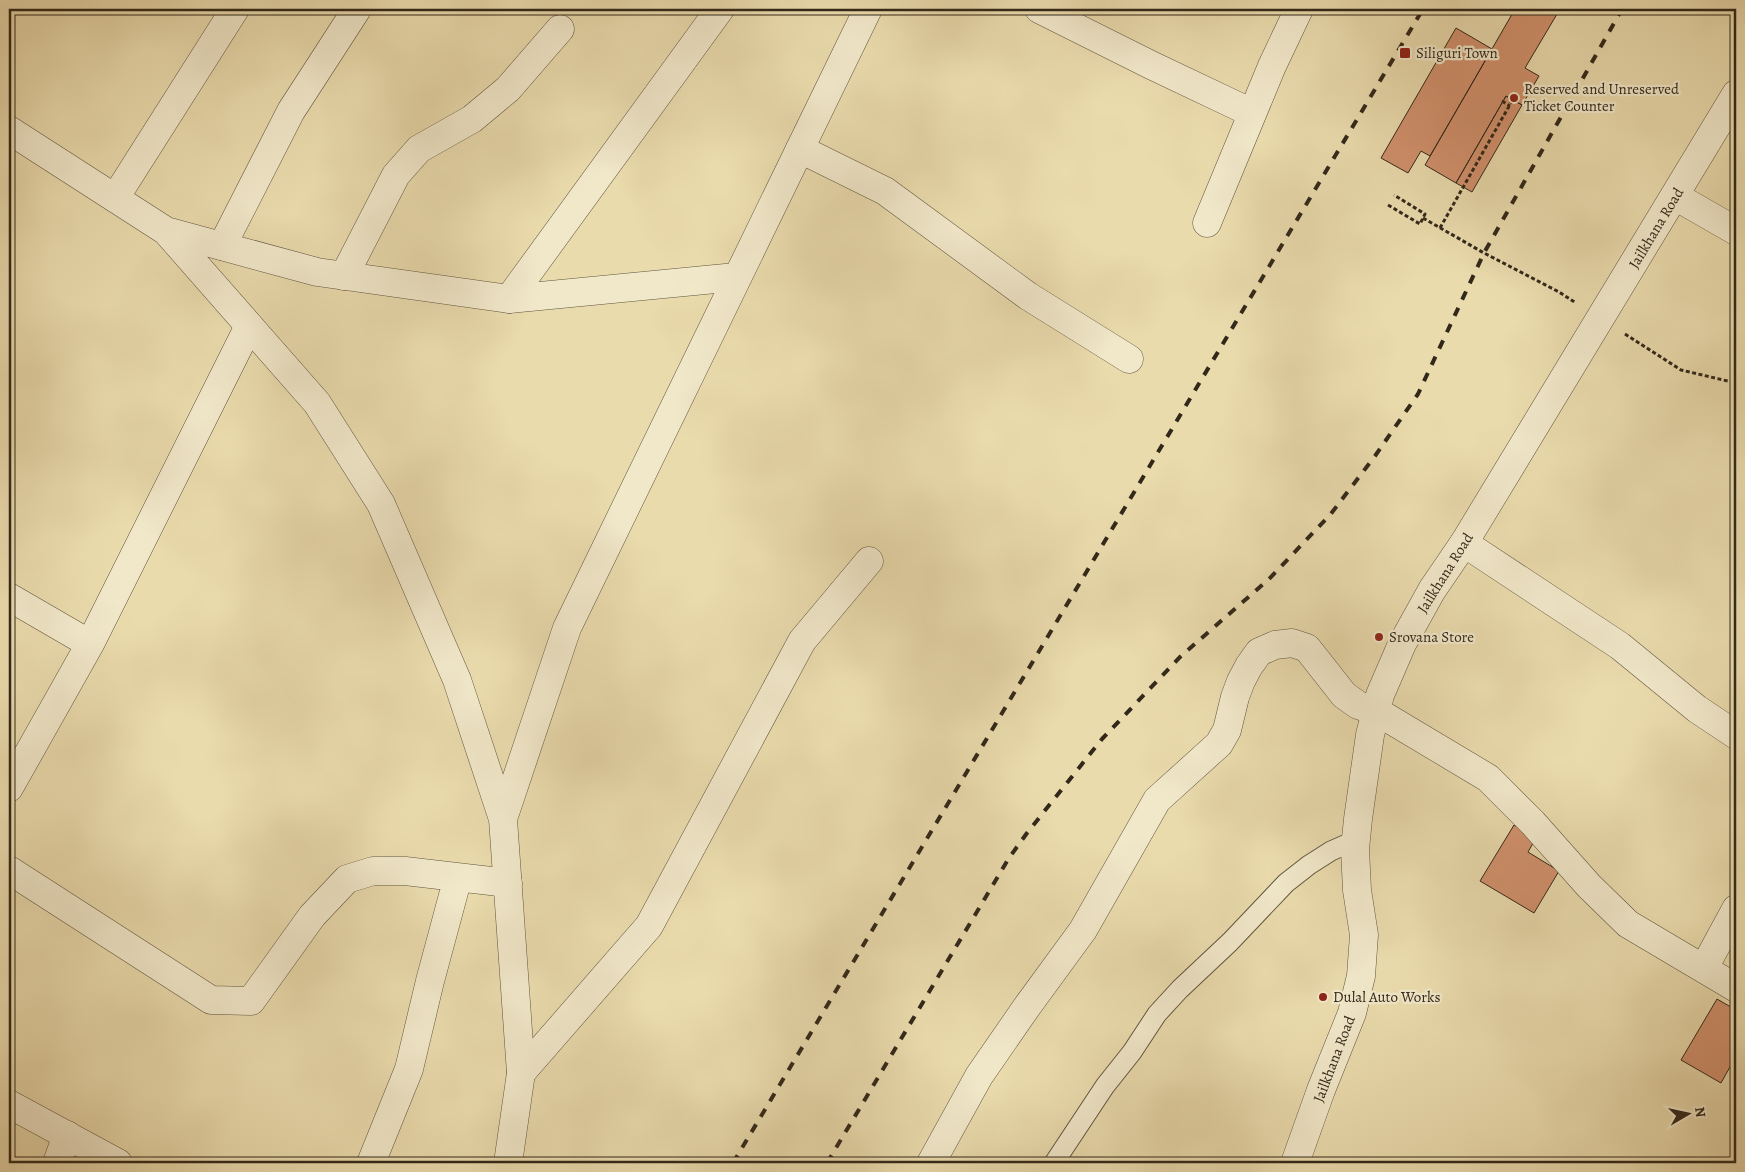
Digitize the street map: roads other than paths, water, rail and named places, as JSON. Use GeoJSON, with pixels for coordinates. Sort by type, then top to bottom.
{"type":"FeatureCollection","features":[{"type":"Feature","properties":{"kind":"street"},"geometry":{"type":"LineString","coordinates":[[115,198],[234,9]]}},
{"type":"Feature","properties":{"kind":"street"},"geometry":{"type":"LineString","coordinates":[[222,246],[291,111],[357,9]]}},
{"type":"Feature","properties":{"kind":"street"},"geometry":{"type":"LineString","coordinates":[[509,299],[720,9]]}},
{"type":"Feature","properties":{"kind":"street"},"geometry":{"type":"LineString","coordinates":[[503,819],[567,628],[736,277],[868,9]]}},
{"type":"Feature","properties":{"kind":"street"},"geometry":{"type":"LineString","coordinates":[[1039,9],[1252,113]]}},
{"type":"Feature","properties":{"kind":"street"},"geometry":{"type":"LineString","coordinates":[[1207,223],[1252,113],[1299,9]]}},
{"type":"Feature","properties":{"kind":"street"},"geometry":{"type":"LineString","coordinates":[[344,276],[396,175],[402,168],[419,149],[472,119],[508,89],[560,30]]}},
{"type":"Feature","properties":{"kind":"street","name":"Jailkhana Road"},"geometry":{"type":"LineString","coordinates":[[1295,1163],[1352,1013],[1361,976],[1364,935],[1357,890],[1356,840],[1370,735],[1380,695],[1402,644],[1432,590],[1464,543],[1736,94]]}},
{"type":"Feature","properties":{"kind":"street"},"geometry":{"type":"LineString","coordinates":[[9,130],[166,230],[317,272],[509,299],[736,277]]}},
{"type":"Feature","properties":{"kind":"street"},"geometry":{"type":"LineString","coordinates":[[800,149],[885,191],[1028,296],[1129,359]]}},
{"type":"Feature","properties":{"kind":"street"},"geometry":{"type":"LineString","coordinates":[[1675,196],[1736,231]]}},
{"type":"Feature","properties":{"kind":"street"},"geometry":{"type":"LineString","coordinates":[[166,230],[317,403],[381,504],[457,680],[503,819],[521,1073],[508,1163]]}},
{"type":"Feature","properties":{"kind":"street"},"geometry":{"type":"LineString","coordinates":[[9,788],[90,644],[249,326]]}},
{"type":"Feature","properties":{"kind":"street"},"geometry":{"type":"LineString","coordinates":[[1464,543],[1620,646],[1697,709],[1736,736]]}},
{"type":"Feature","properties":{"kind":"street"},"geometry":{"type":"LineString","coordinates":[[521,1073],[649,926],[802,641],[869,561]]}},
{"type":"Feature","properties":{"kind":"street"},"geometry":{"type":"LineString","coordinates":[[9,597],[90,644]]}},
{"type":"Feature","properties":{"kind":"street"},"geometry":{"type":"LineString","coordinates":[[931,1163],[979,1076],[1082,930],[1157,800],[1219,744],[1227,730],[1235,697],[1249,666],[1259,652],[1275,645],[1292,643],[1307,648],[1344,696],[1358,705],[1376,711],[1488,778],[1533,823],[1589,886],[1628,924],[1736,988]]}},
{"type":"Feature","properties":{"kind":"street"},"geometry":{"type":"LineString","coordinates":[[9,870],[211,1000],[251,1001],[312,916],[347,879],[373,870],[405,871],[508,882]]}},
{"type":"Feature","properties":{"kind":"street"},"geometry":{"type":"LineString","coordinates":[[371,1163],[409,1069],[458,877]]}},
{"type":"Feature","properties":{"kind":"street"},"geometry":{"type":"LineString","coordinates":[[1704,968],[1736,909]]}},
{"type":"Feature","properties":{"kind":"street"},"geometry":{"type":"LineString","coordinates":[[9,1104],[118,1163]]}},
{"type":"Feature","properties":{"kind":"street"},"geometry":{"type":"LineString","coordinates":[[57,1163],[66,1135]]}},
{"type":"Feature","properties":{"kind":"lane"},"geometry":{"type":"LineString","coordinates":[[1054,1163],[1105,1086],[1132,1052],[1157,1014],[1180,989],[1230,942],[1286,883],[1331,851],[1356,840]]}},
{"type":"Feature","properties":{"kind":"railway"},"geometry":{"type":"LineString","coordinates":[[733,1163],[1423,9]]}},
{"type":"Feature","properties":{"kind":"railway"},"geometry":{"type":"LineString","coordinates":[[827,1163],[1009,858],[1027,833],[1102,739],[1180,657],[1269,579],[1330,515],[1375,456],[1418,394],[1484,253],[1622,9]]}},
{"type":"Feature","properties":{"kind":"place","name":"Siliguri Town"},"geometry":{"type":"Point","coordinates":[1405,53]}},
{"type":"Feature","properties":{"kind":"place","name":"Reserved and Unreserved Ticket Counter"},"geometry":{"type":"Point","coordinates":[1514,98]}},
{"type":"Feature","properties":{"kind":"place","name":"Srovana Store"},"geometry":{"type":"Point","coordinates":[1379,637]}},
{"type":"Feature","properties":{"kind":"place","name":"Dulal Auto Works"},"geometry":{"type":"Point","coordinates":[1323,997]}}]}
